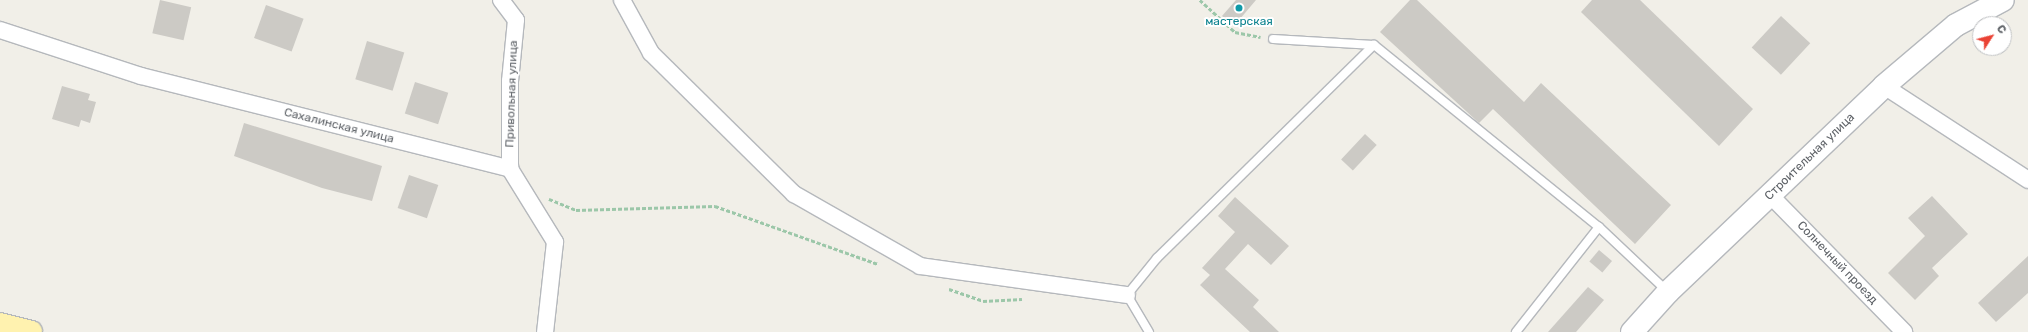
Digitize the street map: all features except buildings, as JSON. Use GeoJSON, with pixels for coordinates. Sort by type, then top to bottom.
{"type":"FeatureCollection","features":[{"type":"Feature","properties":{"kind":"main road"},"geometry":{"type":"LineString","coordinates":[[0,324],[31,332]]}},
{"type":"Feature","properties":{"kind":"street","name":"Привольная улица"},"geometry":{"type":"LineString","coordinates":[[500,0],[516,20],[510,81],[510,169]]}},
{"type":"Feature","properties":{"kind":"street"},"geometry":{"type":"LineString","coordinates":[[622,0],[651,53],[794,194],[920,266],[1127,295]]}},
{"type":"Feature","properties":{"kind":"street","name":"Строительная улица"},"geometry":{"type":"LineString","coordinates":[[1640,329],[1668,292],[1884,86],[1956,25],[2003,0]]}},
{"type":"Feature","properties":{"kind":"street","name":"Сахалинская улица"},"geometry":{"type":"LineString","coordinates":[[0,30],[141,76],[510,169]]}},
{"type":"Feature","properties":{"kind":"street"},"geometry":{"type":"LineString","coordinates":[[1884,86],[2028,180]]}},
{"type":"Feature","properties":{"kind":"street"},"geometry":{"type":"LineString","coordinates":[[510,169],[555,242],[546,332]]}},
{"type":"Feature","properties":{"kind":"street","name":"Солнечный проезд"},"geometry":{"type":"LineString","coordinates":[[1770,195],[1904,332]]}},
{"type":"Feature","properties":{"kind":"lane"},"geometry":{"type":"LineString","coordinates":[[1273,39],[1374,45],[1599,227],[1668,292]]}},
{"type":"Feature","properties":{"kind":"lane"},"geometry":{"type":"LineString","coordinates":[[1149,332],[1127,295],[1157,258],[1374,45]]}},
{"type":"Feature","properties":{"kind":"lane"},"geometry":{"type":"LineString","coordinates":[[1516,332],[1599,227]]}},
{"type":"Feature","properties":{"kind":"path"},"geometry":{"type":"LineString","coordinates":[[1200,0],[1235,32],[1273,39]]}},
{"type":"Feature","properties":{"kind":"path"},"geometry":{"type":"LineString","coordinates":[[523,189],[576,210],[716,206],[886,267]]}},
{"type":"Feature","properties":{"kind":"path"},"geometry":{"type":"LineString","coordinates":[[946,288],[983,301],[1028,299]]}},
{"type":"Feature","properties":{"kind":"place","name":"мастерская"},"geometry":{"type":"Point","coordinates":[1239,8]}}]}
